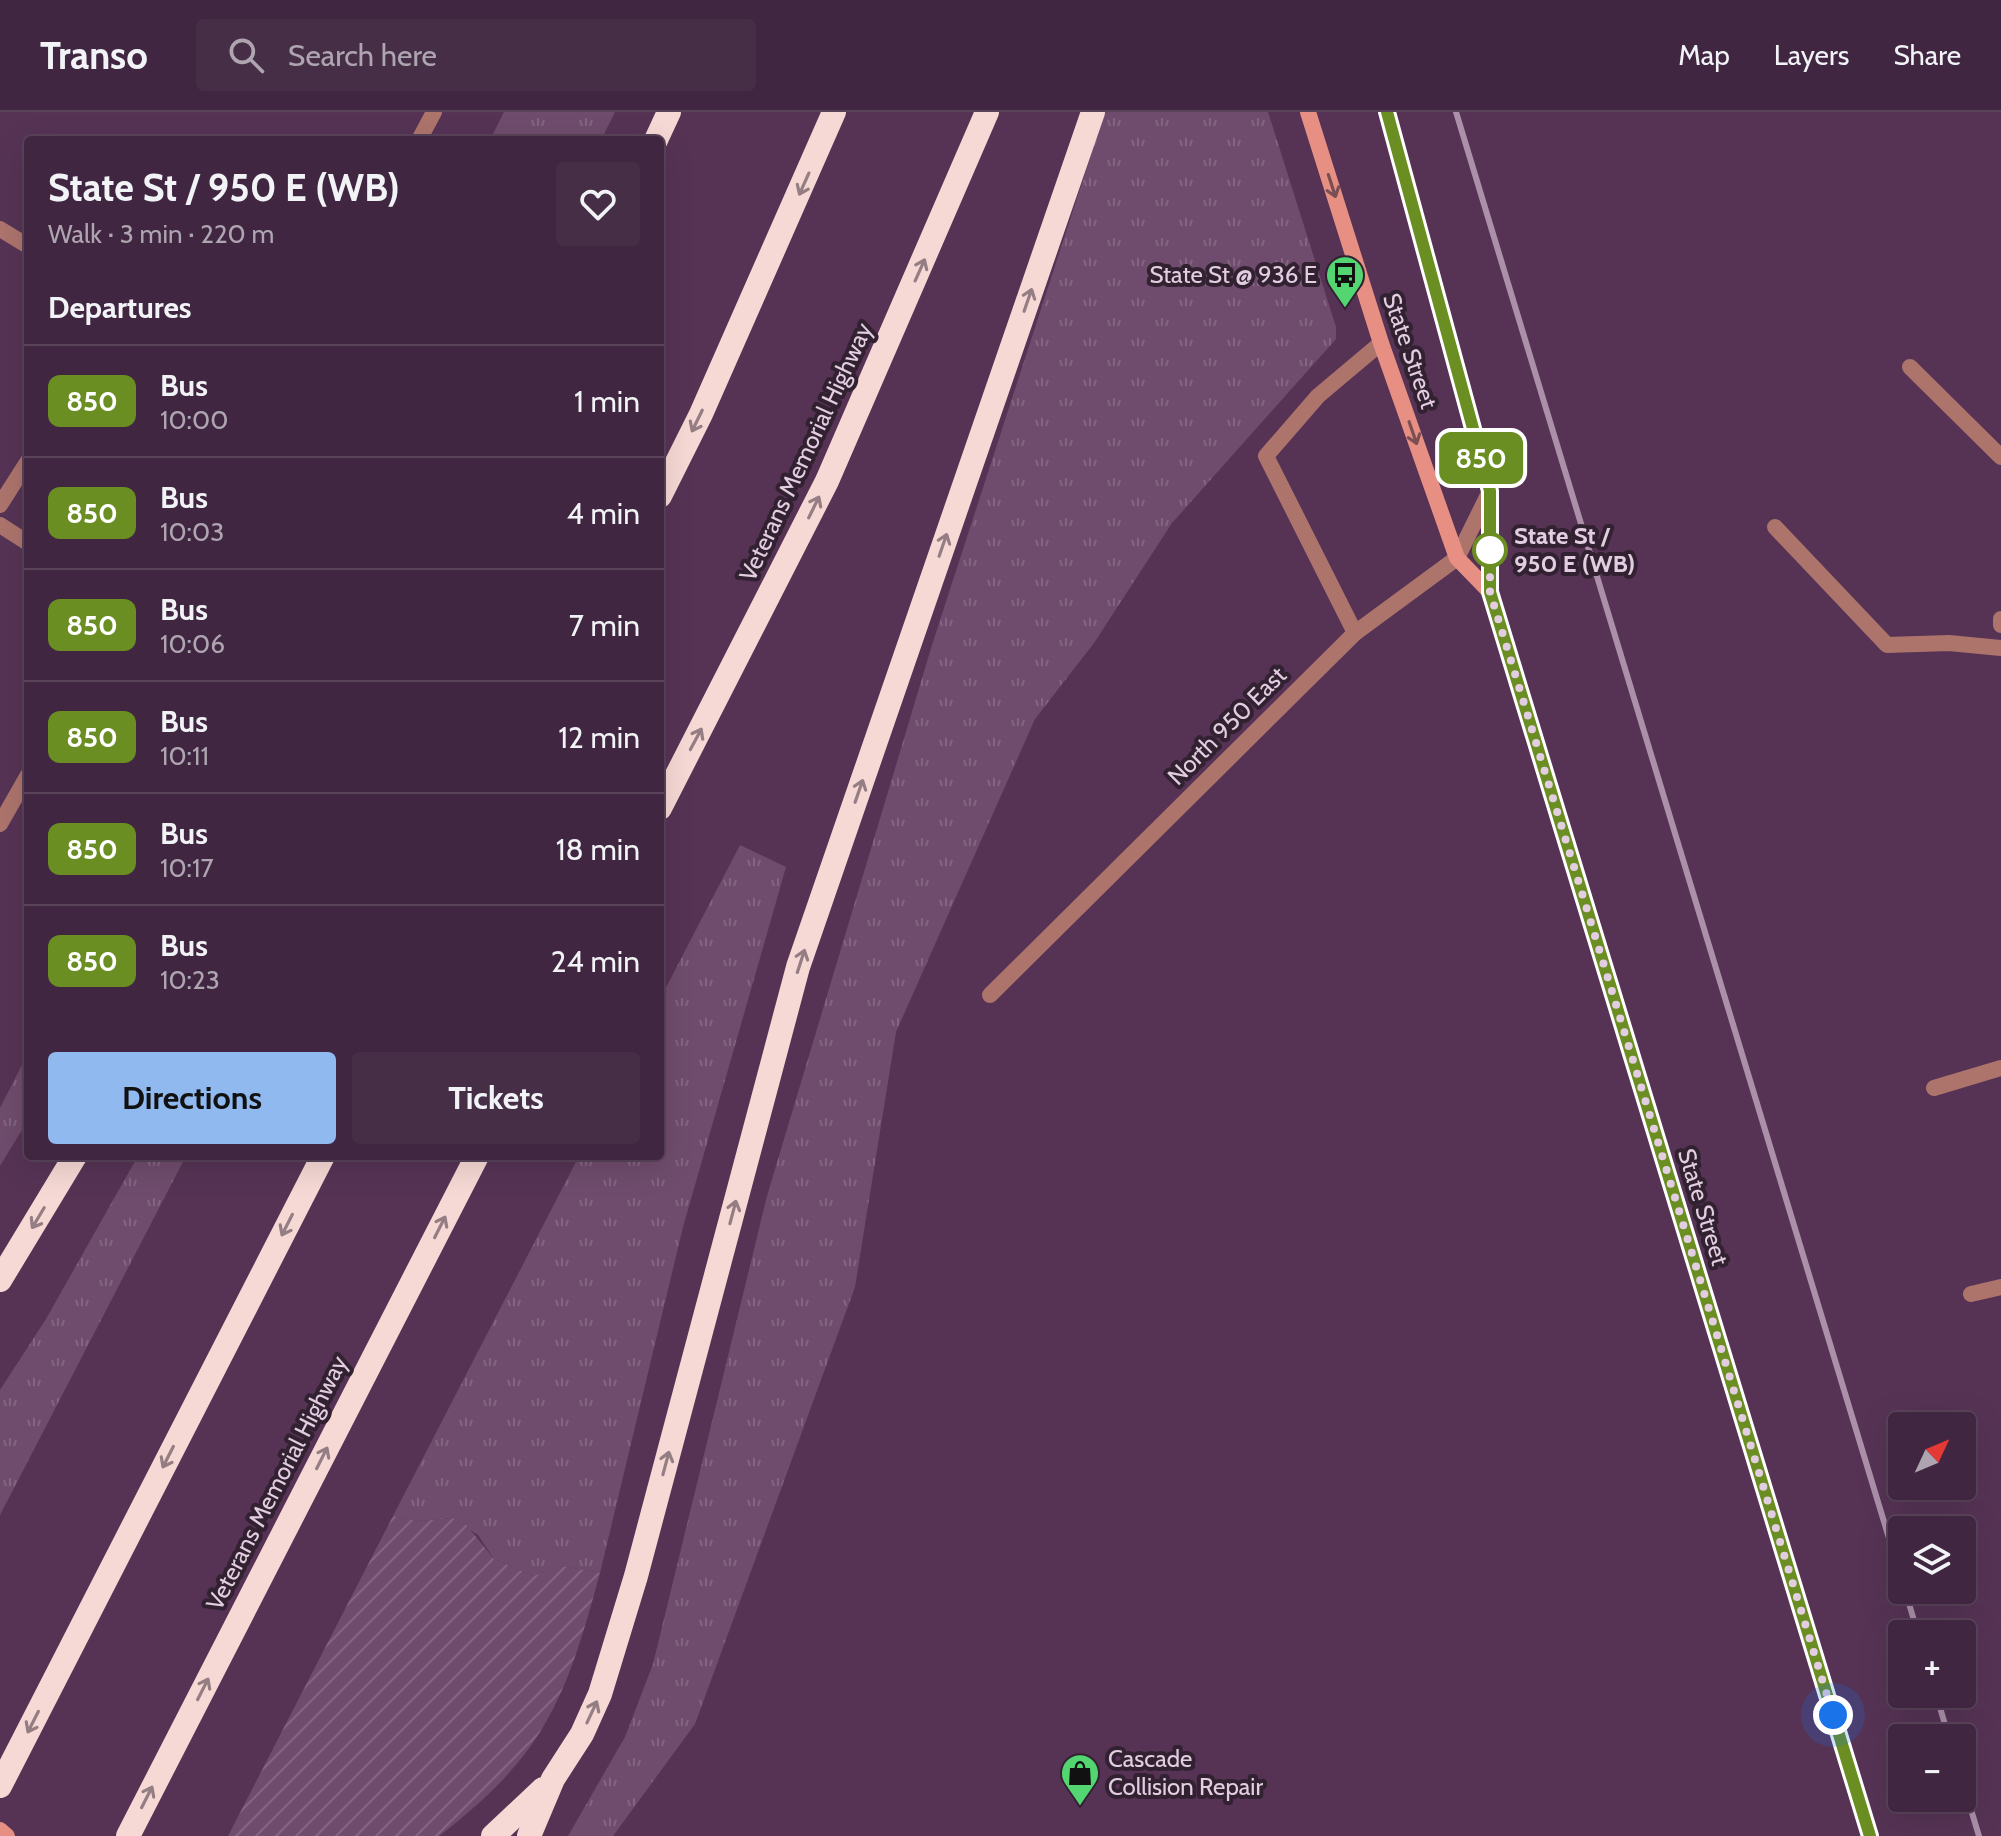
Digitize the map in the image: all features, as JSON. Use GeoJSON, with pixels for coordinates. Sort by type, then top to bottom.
{"type":"FeatureCollection","features":[{"type":"Feature","properties":{"kind":"highway"},"geometry":{"type":"LineString","coordinates":[[658,136],[669,112]]}},
{"type":"Feature","properties":{"kind":"highway"},"geometry":{"type":"LineString","coordinates":[[664,488],[701,414],[834,112]]}},
{"type":"Feature","properties":{"kind":"highway","name":"Veterans Memorial Highway"},"geometry":{"type":"LineString","coordinates":[[664,800],[827,481],[987,112]]}},
{"type":"Feature","properties":{"kind":"highway"},"geometry":{"type":"LineString","coordinates":[[529,1836],[553,1779],[582,1734],[600,1694],[636,1576],[798,967],[1093,112]]}},
{"type":"Feature","properties":{"kind":"highway"},"geometry":{"type":"LineString","coordinates":[[0,1280],[73,1160]]}},
{"type":"Feature","properties":{"kind":"highway"},"geometry":{"type":"LineString","coordinates":[[0,1786],[321,1160]]}},
{"type":"Feature","properties":{"kind":"highway","name":"Veterans Memorial Highway"},"geometry":{"type":"LineString","coordinates":[[128,1836],[475,1160]]}},
{"type":"Feature","properties":{"kind":"highway"},"geometry":{"type":"LineString","coordinates":[[493,1836],[553,1779]]}},
{"type":"Feature","properties":{"kind":"main road","name":"State Street"},"geometry":{"type":"LineString","coordinates":[[1308,112],[1381,343],[1457,558],[1490,592]]}},
{"type":"Feature","properties":{"kind":"main road","name":"State Street"},"geometry":{"type":"LineString","coordinates":[[1387,112],[1490,491],[1490,592],[1870,1836]]}},
{"type":"Feature","properties":{"kind":"main road"},"geometry":{"type":"LineString","coordinates":[[0,1830],[7,1836]]}},
{"type":"Feature","properties":{"kind":"street"},"geometry":{"type":"LineString","coordinates":[[421,136],[434,112]]}},
{"type":"Feature","properties":{"kind":"street"},"geometry":{"type":"LineString","coordinates":[[0,229],[24,244]]}},
{"type":"Feature","properties":{"kind":"street"},"geometry":{"type":"LineString","coordinates":[[1355,633],[1266,456],[1318,396],[1381,343]]}},
{"type":"Feature","properties":{"kind":"street"},"geometry":{"type":"LineString","coordinates":[[1910,367],[2001,457]]}},
{"type":"Feature","properties":{"kind":"street"},"geometry":{"type":"LineString","coordinates":[[0,505],[24,467]]}},
{"type":"Feature","properties":{"kind":"street","name":"North 950 East"},"geometry":{"type":"LineString","coordinates":[[990,995],[1355,633],[1457,558],[1490,491]]}},
{"type":"Feature","properties":{"kind":"street"},"geometry":{"type":"LineString","coordinates":[[0,525],[24,540]]}},
{"type":"Feature","properties":{"kind":"street"},"geometry":{"type":"LineString","coordinates":[[1775,527],[1887,645],[1949,643],[2001,648]]}},
{"type":"Feature","properties":{"kind":"street"},"geometry":{"type":"LineString","coordinates":[[0,824],[24,782]]}},
{"type":"Feature","properties":{"kind":"street"},"geometry":{"type":"LineString","coordinates":[[1934,1088],[2001,1068]]}},
{"type":"Feature","properties":{"kind":"street"},"geometry":{"type":"LineString","coordinates":[[1971,1294],[2001,1287]]}},
{"type":"Feature","properties":{"kind":"green space"},"geometry":{"type":"Polygon","coordinates":[[[504,112],[615,112],[603,136],[492,136],[504,112]]]}},
{"type":"Feature","properties":{"kind":"green space"},"geometry":{"type":"Polygon","coordinates":[[[1105,112],[1268,112],[1336,327],[1336,339],[1172,523],[1094,643],[1035,719],[896,1032],[855,1287],[695,1724],[613,1836],[568,1836],[625,1737],[653,1664],[767,1196],[932,645],[1105,112]]]}},
{"type":"Feature","properties":{"kind":"green space"},"geometry":{"type":"Polygon","coordinates":[[[740,845],[786,867],[683,1227],[600,1573],[563,1566],[533,1576],[494,1559],[478,1535],[452,1518],[418,1521],[393,1516],[577,1160],[664,1160],[664,991],[740,845]]]}},
{"type":"Feature","properties":{"kind":"green space"},"geometry":{"type":"Polygon","coordinates":[[[24,1061],[24,1127],[0,1166],[0,1108],[24,1061]]]}},
{"type":"Feature","properties":{"kind":"green space"},"geometry":{"type":"Polygon","coordinates":[[[136,1160],[184,1160],[0,1515],[0,1390],[46,1319],[136,1160]]]}},
{"type":"Feature","properties":{"kind":"green space"},"geometry":{"type":"Polygon","coordinates":[[[393,1516],[418,1521],[452,1518],[464,1522],[494,1559],[533,1576],[563,1566],[600,1573],[576,1655],[547,1721],[505,1778],[439,1836],[228,1836],[393,1516]]]}},
{"type":"Feature","properties":{"kind":"railway"},"geometry":{"type":"LineString","coordinates":[[1456,112],[1888,1535]]}},
{"type":"Feature","properties":{"kind":"railway"},"geometry":{"type":"LineString","coordinates":[[1909,1604],[1914,1620]]}},
{"type":"Feature","properties":{"kind":"railway"},"geometry":{"type":"LineString","coordinates":[[1940,1708],[1945,1724]]}},
{"type":"Feature","properties":{"kind":"railway"},"geometry":{"type":"LineString","coordinates":[[1972,1812],[1979,1836]]}},
{"type":"Feature","properties":{"kind":"bus line","name":"850"},"geometry":{"type":"LineString","coordinates":[[1387,112],[1490,491],[1490,592],[1870,1836]]}},
{"type":"Feature","properties":{"kind":"place","name":"State St @ 936 E"},"geometry":{"type":"Point","coordinates":[1345,309]}},
{"type":"Feature","properties":{"kind":"place","name":"State St / 950 E (WB)"},"geometry":{"type":"Point","coordinates":[1490,550]}},
{"type":"Feature","properties":{"kind":"place","name":"Cascade Collision Repair"},"geometry":{"type":"Point","coordinates":[1080,1807]}},
{"type":"Feature","properties":{"kind":"route"},"geometry":{"type":"LineString","coordinates":[[1490,550],[1490,542],[1490,592],[1833,1715]]}}]}
